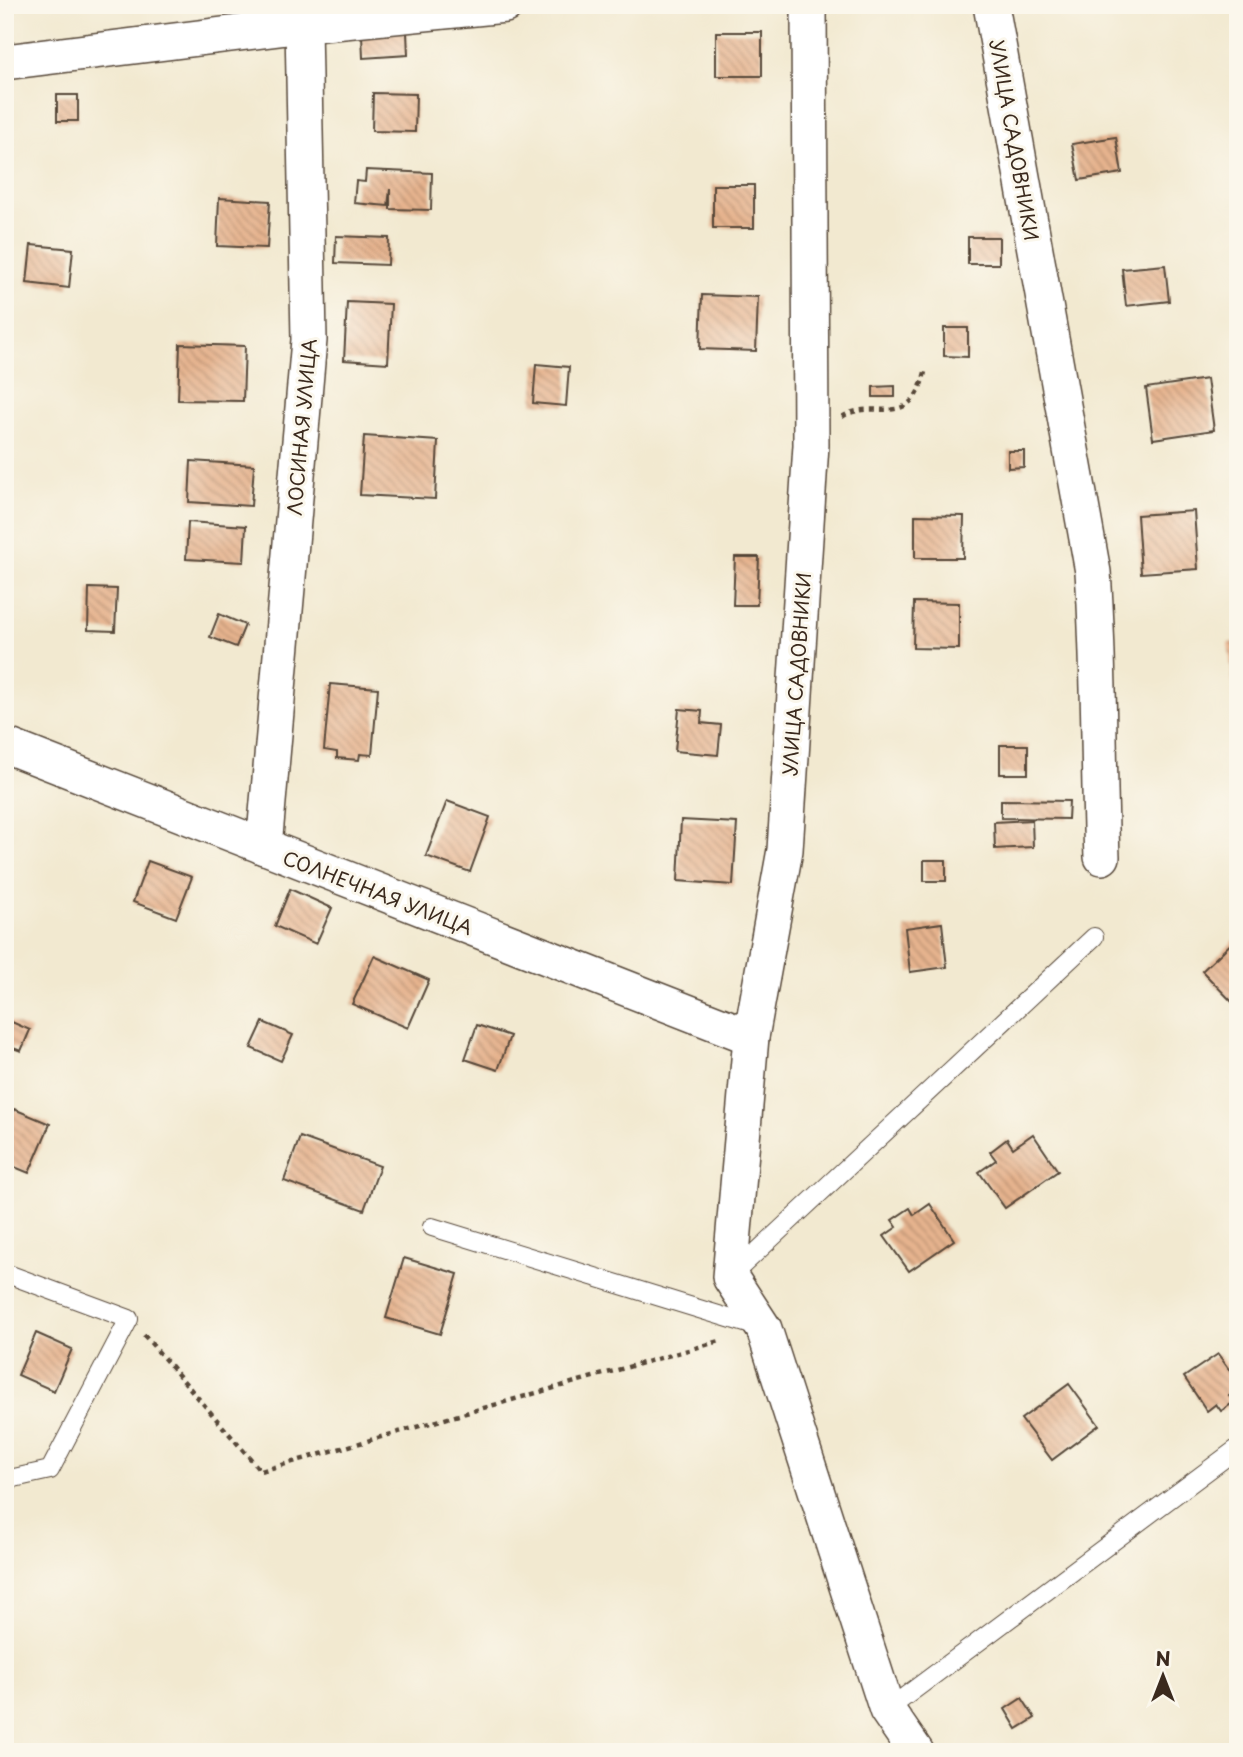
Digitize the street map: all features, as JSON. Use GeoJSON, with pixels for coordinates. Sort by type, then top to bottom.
{"type":"FeatureCollection","features":[{"type":"Feature","properties":{"kind":"street"},"geometry":{"type":"LineString","coordinates":[[5,62],[302,15],[505,5]]}},
{"type":"Feature","properties":{"kind":"street","name":"УЛИЦА САДОВНИКИ"},"geometry":{"type":"LineString","coordinates":[[730,1277],[751,1037],[785,850],[811,444],[809,5]]}},
{"type":"Feature","properties":{"kind":"street","name":"УЛИЦА САДОВНИКИ"},"geometry":{"type":"LineString","coordinates":[[990,5],[1093,572],[1098,645],[1097,726],[1101,857]]}},
{"type":"Feature","properties":{"kind":"street","name":"ЛОСИНАЯ УЛИЦА"},"geometry":{"type":"LineString","coordinates":[[264,848],[309,340],[302,15]]}},
{"type":"Feature","properties":{"kind":"street","name":"СОЛНЕЧНАЯ УЛИЦА"},"geometry":{"type":"LineString","coordinates":[[5,745],[751,1037]]}},
{"type":"Feature","properties":{"kind":"street"},"geometry":{"type":"LineString","coordinates":[[730,1277],[764,1329],[887,1710],[916,1752]]}},
{"type":"Feature","properties":{"kind":"lane"},"geometry":{"type":"LineString","coordinates":[[730,1277],[1094,937]]}},
{"type":"Feature","properties":{"kind":"lane"},"geometry":{"type":"LineString","coordinates":[[432,1227],[764,1329]]}},
{"type":"Feature","properties":{"kind":"lane"},"geometry":{"type":"LineString","coordinates":[[5,1273],[130,1319],[50,1470],[5,1480]]}},
{"type":"Feature","properties":{"kind":"lane"},"geometry":{"type":"LineString","coordinates":[[887,1710],[1238,1448]]}},
{"type":"Feature","properties":{"kind":"path"},"geometry":{"type":"LineString","coordinates":[[811,444],[823,440],[835,422],[849,412],[888,410],[909,404],[920,390],[925,372]]}},
{"type":"Feature","properties":{"kind":"path"},"geometry":{"type":"LineString","coordinates":[[130,1319],[261,1471],[764,1329]]}},
{"type":"Feature","properties":{"kind":"building"},"geometry":{"type":"Polygon","coordinates":[[[407,32],[408,55],[363,58],[362,34],[407,32]]]}},
{"type":"Feature","properties":{"kind":"building"},"geometry":{"type":"Polygon","coordinates":[[[716,32],[762,32],[762,76],[716,76],[716,32]]]}},
{"type":"Feature","properties":{"kind":"building"},"geometry":{"type":"Polygon","coordinates":[[[373,93],[416,94],[415,132],[372,131],[373,93]]]}},
{"type":"Feature","properties":{"kind":"building"},"geometry":{"type":"Polygon","coordinates":[[[57,95],[78,95],[78,121],[57,121],[57,95]]]}},
{"type":"Feature","properties":{"kind":"building"},"geometry":{"type":"Polygon","coordinates":[[[1116,137],[1122,173],[1079,180],[1072,144],[1116,137]]]}},
{"type":"Feature","properties":{"kind":"building"},"geometry":{"type":"Polygon","coordinates":[[[366,170],[432,173],[431,210],[390,209],[390,189],[388,206],[354,203],[356,181],[365,182],[366,170]]]}},
{"type":"Feature","properties":{"kind":"building"},"geometry":{"type":"Polygon","coordinates":[[[713,185],[754,185],[754,228],[713,228],[713,185]]]}},
{"type":"Feature","properties":{"kind":"building"},"geometry":{"type":"Polygon","coordinates":[[[219,198],[270,201],[267,248],[217,246],[219,198]]]}},
{"type":"Feature","properties":{"kind":"building"},"geometry":{"type":"Polygon","coordinates":[[[336,236],[389,238],[388,265],[335,263],[336,236]]]}},
{"type":"Feature","properties":{"kind":"building"},"geometry":{"type":"Polygon","coordinates":[[[968,237],[999,237],[999,264],[968,264],[968,237]]]}},
{"type":"Feature","properties":{"kind":"building"},"geometry":{"type":"Polygon","coordinates":[[[31,245],[73,249],[69,288],[27,283],[31,245]]]}},
{"type":"Feature","properties":{"kind":"building"},"geometry":{"type":"Polygon","coordinates":[[[1165,265],[1169,301],[1126,306],[1122,269],[1165,265]]]}},
{"type":"Feature","properties":{"kind":"building"},"geometry":{"type":"Polygon","coordinates":[[[702,295],[758,297],[756,351],[700,349],[702,295]]]}},
{"type":"Feature","properties":{"kind":"building"},"geometry":{"type":"Polygon","coordinates":[[[347,302],[391,304],[388,363],[344,360],[347,302]]]}},
{"type":"Feature","properties":{"kind":"building"},"geometry":{"type":"Polygon","coordinates":[[[944,328],[968,328],[968,357],[944,356],[944,328]]]}},
{"type":"Feature","properties":{"kind":"building"},"geometry":{"type":"Polygon","coordinates":[[[180,344],[245,346],[243,401],[178,400],[180,344]]]}},
{"type":"Feature","properties":{"kind":"building"},"geometry":{"type":"Polygon","coordinates":[[[536,364],[569,367],[566,406],[533,403],[536,364]]]}},
{"type":"Feature","properties":{"kind":"building"},"geometry":{"type":"Polygon","coordinates":[[[1207,379],[1214,430],[1153,439],[1146,388],[1207,379]]]}},
{"type":"Feature","properties":{"kind":"building"},"geometry":{"type":"Polygon","coordinates":[[[895,386],[895,397],[873,397],[873,387],[895,386]]]}},
{"type":"Feature","properties":{"kind":"building"},"geometry":{"type":"Polygon","coordinates":[[[364,436],[438,441],[435,499],[360,495],[364,436]]]}},
{"type":"Feature","properties":{"kind":"building"},"geometry":{"type":"Polygon","coordinates":[[[1008,451],[1024,451],[1024,467],[1008,468],[1008,451]]]}},
{"type":"Feature","properties":{"kind":"building"},"geometry":{"type":"Polygon","coordinates":[[[191,461],[254,465],[251,506],[189,502],[191,461]]]}},
{"type":"Feature","properties":{"kind":"building"},"geometry":{"type":"Polygon","coordinates":[[[1194,511],[1198,569],[1141,573],[1137,515],[1194,511]]]}},
{"type":"Feature","properties":{"kind":"building"},"geometry":{"type":"Polygon","coordinates":[[[915,515],[964,516],[963,558],[915,558],[915,515]]]}},
{"type":"Feature","properties":{"kind":"building"},"geometry":{"type":"Polygon","coordinates":[[[188,522],[246,526],[244,562],[186,559],[188,522]]]}},
{"type":"Feature","properties":{"kind":"building"},"geometry":{"type":"Polygon","coordinates":[[[735,557],[759,557],[757,605],[733,605],[735,557]]]}},
{"type":"Feature","properties":{"kind":"building"},"geometry":{"type":"Polygon","coordinates":[[[89,588],[117,589],[115,631],[88,630],[89,588]]]}},
{"type":"Feature","properties":{"kind":"building"},"geometry":{"type":"Polygon","coordinates":[[[914,602],[959,603],[959,649],[913,648],[914,602]]]}},
{"type":"Feature","properties":{"kind":"building"},"geometry":{"type":"Polygon","coordinates":[[[219,614],[245,625],[236,647],[210,637],[219,614]]]}},
{"type":"Feature","properties":{"kind":"building"},"geometry":{"type":"Polygon","coordinates":[[[1238,641],[1238,684],[1233,684],[1228,643],[1238,641]]]}},
{"type":"Feature","properties":{"kind":"building"},"geometry":{"type":"Polygon","coordinates":[[[330,684],[378,688],[372,755],[360,754],[359,760],[337,758],[337,752],[324,750],[330,684]]]}},
{"type":"Feature","properties":{"kind":"building"},"geometry":{"type":"Polygon","coordinates":[[[679,709],[702,711],[701,723],[721,725],[718,755],[675,751],[679,709]]]}},
{"type":"Feature","properties":{"kind":"building"},"geometry":{"type":"Polygon","coordinates":[[[1000,745],[1028,745],[1028,774],[1000,774],[1000,745]]]}},
{"type":"Feature","properties":{"kind":"building"},"geometry":{"type":"Polygon","coordinates":[[[1001,800],[1069,801],[1068,819],[1001,818],[1001,800]]]}},
{"type":"Feature","properties":{"kind":"building"},"geometry":{"type":"Polygon","coordinates":[[[447,801],[490,817],[470,872],[426,856],[447,801]]]}},
{"type":"Feature","properties":{"kind":"building"},"geometry":{"type":"Polygon","coordinates":[[[681,820],[737,823],[733,885],[678,881],[681,820]]]}},
{"type":"Feature","properties":{"kind":"building"},"geometry":{"type":"Polygon","coordinates":[[[1032,820],[1033,847],[995,849],[994,822],[1032,820]]]}},
{"type":"Feature","properties":{"kind":"building"},"geometry":{"type":"Polygon","coordinates":[[[924,860],[946,860],[946,881],[924,881],[924,860]]]}},
{"type":"Feature","properties":{"kind":"building"},"geometry":{"type":"Polygon","coordinates":[[[148,861],[192,877],[176,918],[133,902],[148,861]]]}},
{"type":"Feature","properties":{"kind":"building"},"geometry":{"type":"Polygon","coordinates":[[[290,889],[332,908],[316,944],[275,926],[290,889]]]}},
{"type":"Feature","properties":{"kind":"building"},"geometry":{"type":"Polygon","coordinates":[[[942,923],[947,967],[910,972],[905,928],[942,923]]]}},
{"type":"Feature","properties":{"kind":"building"},"geometry":{"type":"Polygon","coordinates":[[[1238,937],[1238,1008],[1202,971],[1238,937]]]}},
{"type":"Feature","properties":{"kind":"building"},"geometry":{"type":"Polygon","coordinates":[[[374,956],[429,980],[408,1028],[352,1004],[374,956]]]}},
{"type":"Feature","properties":{"kind":"building"},"geometry":{"type":"Polygon","coordinates":[[[5,1019],[30,1030],[21,1051],[5,1045],[5,1019]]]}},
{"type":"Feature","properties":{"kind":"building"},"geometry":{"type":"Polygon","coordinates":[[[263,1022],[293,1035],[281,1061],[251,1048],[263,1022]]]}},
{"type":"Feature","properties":{"kind":"building"},"geometry":{"type":"Polygon","coordinates":[[[477,1025],[510,1036],[498,1070],[465,1059],[477,1025]]]}},
{"type":"Feature","properties":{"kind":"building"},"geometry":{"type":"Polygon","coordinates":[[[14,1109],[50,1124],[29,1173],[5,1163],[5,1130],[14,1109]]]}},
{"type":"Feature","properties":{"kind":"building"},"geometry":{"type":"Polygon","coordinates":[[[1033,1134],[1058,1171],[1005,1208],[979,1172],[996,1160],[990,1152],[1007,1139],[1013,1148],[1033,1134]]]}},
{"type":"Feature","properties":{"kind":"building"},"geometry":{"type":"Polygon","coordinates":[[[300,1137],[380,1166],[364,1210],[284,1181],[300,1137]]]}},
{"type":"Feature","properties":{"kind":"building"},"geometry":{"type":"Polygon","coordinates":[[[930,1204],[954,1240],[909,1271],[884,1236],[897,1227],[892,1220],[910,1208],[914,1215],[930,1204]]]}},
{"type":"Feature","properties":{"kind":"building"},"geometry":{"type":"Polygon","coordinates":[[[404,1258],[458,1274],[440,1334],[386,1318],[404,1258]]]}},
{"type":"Feature","properties":{"kind":"building"},"geometry":{"type":"Polygon","coordinates":[[[36,1333],[72,1349],[54,1391],[18,1375],[36,1333]]]}},
{"type":"Feature","properties":{"kind":"building"},"geometry":{"type":"Polygon","coordinates":[[[1218,1354],[1238,1382],[1238,1390],[1229,1396],[1234,1402],[1221,1411],[1216,1404],[1207,1411],[1184,1377],[1218,1354]]]}},
{"type":"Feature","properties":{"kind":"building"},"geometry":{"type":"Polygon","coordinates":[[[1069,1384],[1099,1425],[1052,1460],[1021,1419],[1069,1384]]]}},
{"type":"Feature","properties":{"kind":"building"},"geometry":{"type":"Polygon","coordinates":[[[1022,1698],[1035,1718],[1017,1729],[1005,1709],[1022,1698]]]}}]}
